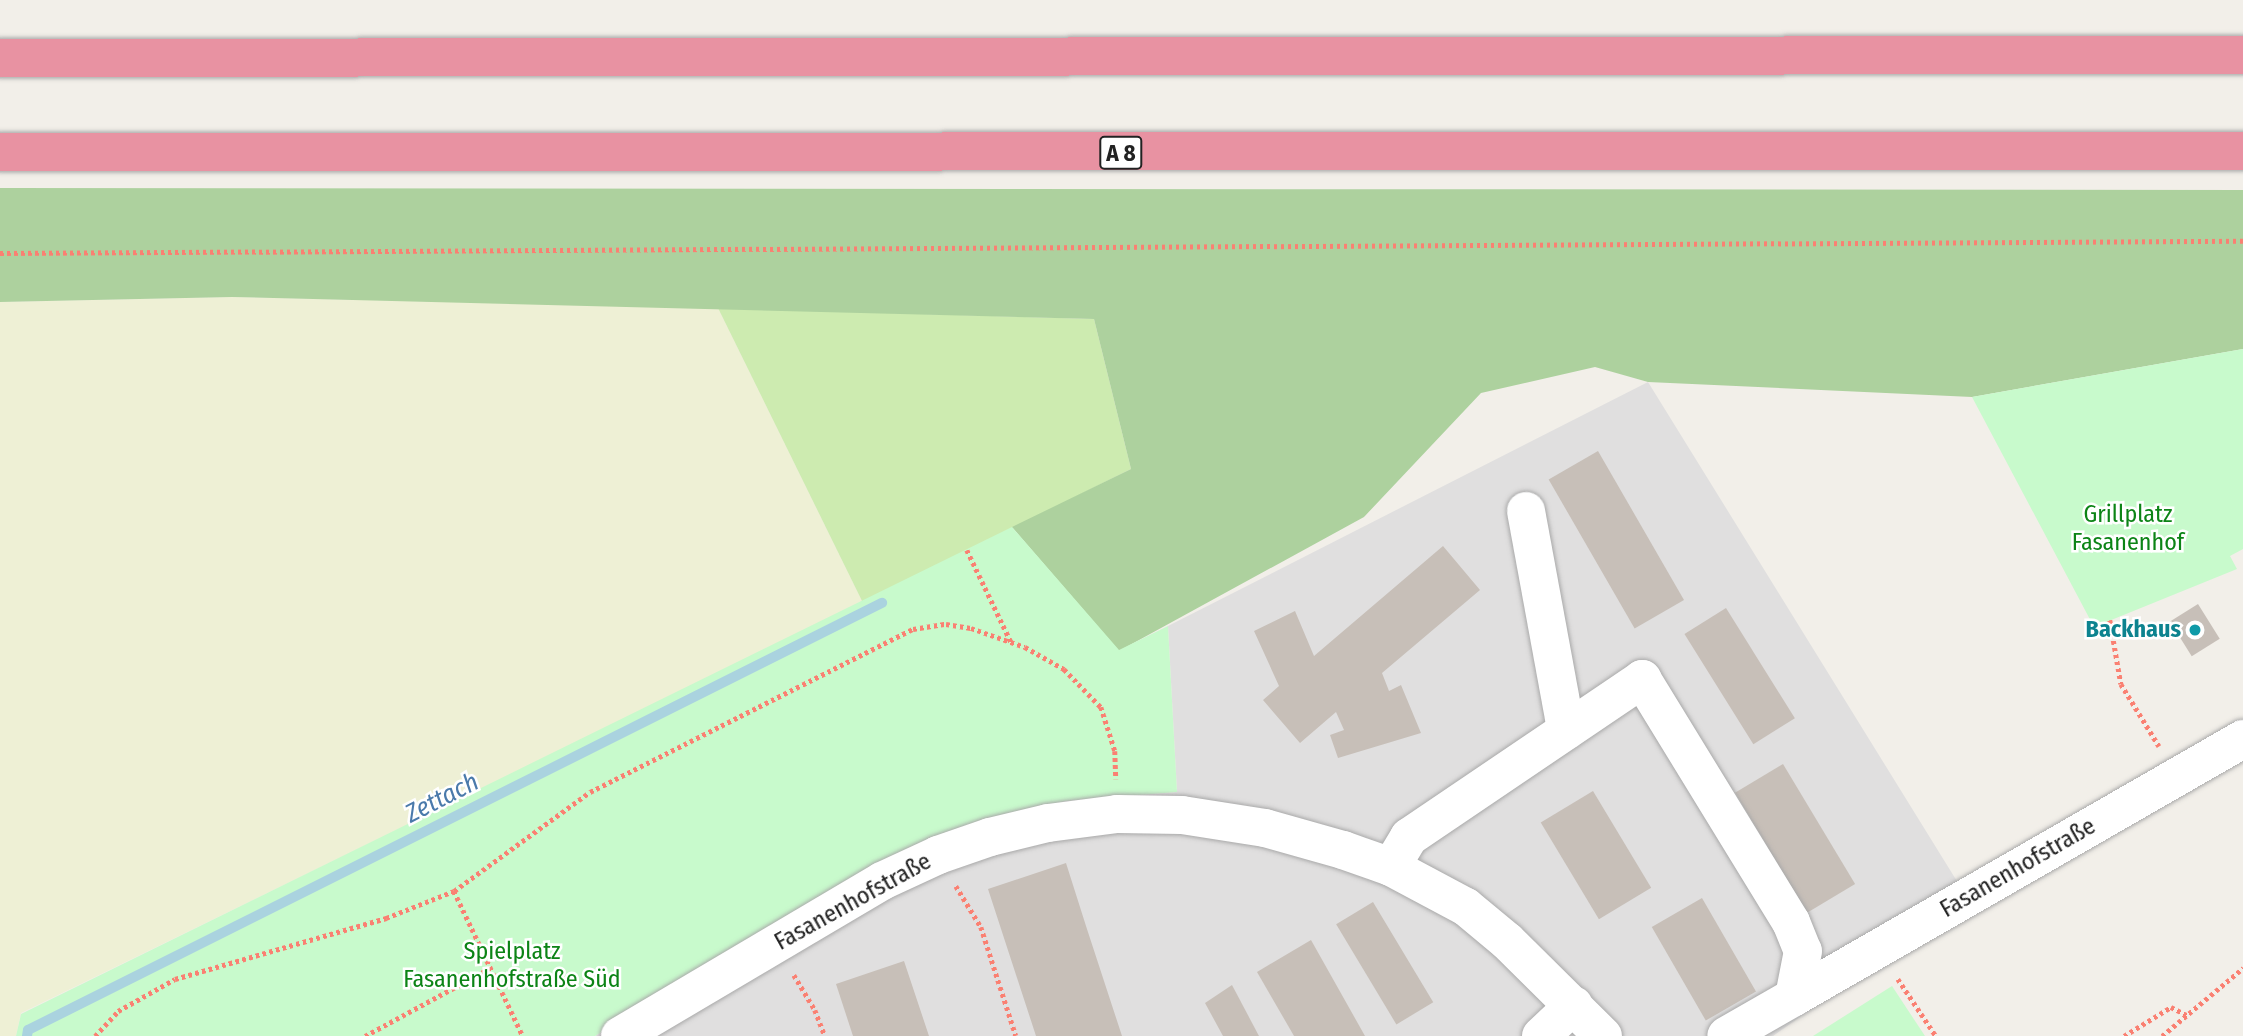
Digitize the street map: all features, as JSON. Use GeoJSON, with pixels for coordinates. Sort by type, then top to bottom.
{"type":"FeatureCollection","features":[{"type":"Feature","properties":{"kind":"highway"},"geometry":{"type":"LineString","coordinates":[[0,58],[2243,55]]}},
{"type":"Feature","properties":{"kind":"highway","name":"A 8"},"geometry":{"type":"LineString","coordinates":[[0,152],[2243,152]]}},
{"type":"Feature","properties":{"kind":"street"},"geometry":{"type":"LineString","coordinates":[[1526,511],[1566,730]]}},
{"type":"Feature","properties":{"kind":"street"},"geometry":{"type":"LineString","coordinates":[[1391,867],[1409,837],[1642,679],[1791,922],[1803,951],[1794,997]]}},
{"type":"Feature","properties":{"kind":"street","name":"Fasanenhofstraße"},"geometry":{"type":"LineString","coordinates":[[1726,1036],[2243,739]]}},
{"type":"Feature","properties":{"kind":"street","name":"Fasanenhofstraße"},"geometry":{"type":"LineString","coordinates":[[620,1036],[882,881],[938,855],[990,837],[1048,823],[1117,814],[1182,815],[1265,828],[1391,867],[1466,907],[1507,941],[1603,1036]]}},
{"type":"Feature","properties":{"kind":"street"},"geometry":{"type":"LineString","coordinates":[[1541,1036],[1574,1005]]}},
{"type":"Feature","properties":{"kind":"path"},"geometry":{"type":"LineString","coordinates":[[0,253],[2243,240]]}},
{"type":"Feature","properties":{"kind":"path"},"geometry":{"type":"LineString","coordinates":[[967,550],[1012,642]]}},
{"type":"Feature","properties":{"kind":"path"},"geometry":{"type":"LineString","coordinates":[[2110,620],[2120,684],[2178,776]]}},
{"type":"Feature","properties":{"kind":"path"},"geometry":{"type":"LineString","coordinates":[[95,1036],[118,1011],[175,979],[386,918],[454,891],[590,792],[914,629],[946,624],[971,628],[1012,642],[1064,669],[1101,707],[1115,751],[1117,814]]}},
{"type":"Feature","properties":{"kind":"path"},"geometry":{"type":"LineString","coordinates":[[938,855],[981,927],[1016,1036]]}},
{"type":"Feature","properties":{"kind":"path"},"geometry":{"type":"LineString","coordinates":[[454,891],[523,1036]]}},
{"type":"Feature","properties":{"kind":"path"},"geometry":{"type":"LineString","coordinates":[[365,1036],[490,968]]}},
{"type":"Feature","properties":{"kind":"path"},"geometry":{"type":"LineString","coordinates":[[2162,1036],[2243,968]]}},
{"type":"Feature","properties":{"kind":"path"},"geometry":{"type":"LineString","coordinates":[[1898,979],[1936,1036]]}},
{"type":"Feature","properties":{"kind":"path"},"geometry":{"type":"LineString","coordinates":[[805,993],[825,1036]]}},
{"type":"Feature","properties":{"kind":"path"},"geometry":{"type":"LineString","coordinates":[[2124,1036],[2171,1007],[2187,1015]]}},
{"type":"Feature","properties":{"kind":"shaded area"},"geometry":{"type":"Polygon","coordinates":[[[1648,382],[1968,899],[1773,1036],[595,1036],[892,859],[1065,801],[1177,792],[1168,626],[1648,382]]]}},
{"type":"Feature","properties":{"kind":"green space"},"geometry":{"type":"Polygon","coordinates":[[[0,188],[2243,190],[2243,349],[1972,397],[1648,382],[1595,367],[1481,393],[1364,517],[1119,651],[1012,527],[1131,469],[1094,319],[232,297],[0,302],[0,188]]]}},
{"type":"Feature","properties":{"kind":"green space"},"geometry":{"type":"Polygon","coordinates":[[[232,297],[718,308],[863,603],[21,1013],[16,1036],[0,1036],[0,302],[232,297]]]}},
{"type":"Feature","properties":{"kind":"green space"},"geometry":{"type":"Polygon","coordinates":[[[718,308],[1094,319],[1131,469],[863,603],[718,308]]]}},
{"type":"Feature","properties":{"kind":"green space","name":"Grillplatz Fasanenhof"},"geometry":{"type":"Polygon","coordinates":[[[2243,349],[2243,549],[2230,556],[2237,569],[2094,627],[1972,397],[2243,349]]]}},
{"type":"Feature","properties":{"kind":"green space","name":"Spielplatz Fasanenhofstraße Süd"},"geometry":{"type":"Polygon","coordinates":[[[1012,527],[1119,650],[1168,626],[1177,792],[1065,801],[892,859],[595,1036],[16,1036],[21,1014],[1012,527]]]}},
{"type":"Feature","properties":{"kind":"green space"},"geometry":{"type":"Polygon","coordinates":[[[1892,986],[1925,1036],[1813,1036],[1892,986]]]}},
{"type":"Feature","properties":{"kind":"building"},"geometry":{"type":"Polygon","coordinates":[[[1598,451],[1684,600],[1635,628],[1549,480],[1598,451]]]}},
{"type":"Feature","properties":{"kind":"building"},"geometry":{"type":"Polygon","coordinates":[[[1443,546],[1480,590],[1382,673],[1389,691],[1401,685],[1421,733],[1338,758],[1330,735],[1344,730],[1336,712],[1300,743],[1263,700],[1279,686],[1254,631],[1295,611],[1314,656],[1443,546]]]}},
{"type":"Feature","properties":{"kind":"building","name":"Backhaus"},"geometry":{"type":"Polygon","coordinates":[[[2198,604],[2220,639],[2192,656],[2170,621],[2198,604]]]}},
{"type":"Feature","properties":{"kind":"building"},"geometry":{"type":"Polygon","coordinates":[[[1726,608],[1795,718],[1753,744],[1684,634],[1726,608]]]}},
{"type":"Feature","properties":{"kind":"building"},"geometry":{"type":"Polygon","coordinates":[[[1783,764],[1855,884],[1807,913],[1735,793],[1783,764]]]}},
{"type":"Feature","properties":{"kind":"building"},"geometry":{"type":"Polygon","coordinates":[[[1593,791],[1651,888],[1599,919],[1541,822],[1593,791]]]}},
{"type":"Feature","properties":{"kind":"building"},"geometry":{"type":"Polygon","coordinates":[[[1066,863],[1122,1036],[1036,1036],[988,889],[1066,863]]]}},
{"type":"Feature","properties":{"kind":"building"},"geometry":{"type":"Polygon","coordinates":[[[1702,898],[1756,992],[1706,1021],[1652,927],[1702,898]]]}},
{"type":"Feature","properties":{"kind":"building"},"geometry":{"type":"Polygon","coordinates":[[[1373,902],[1433,1002],[1396,1024],[1336,924],[1373,902]]]}},
{"type":"Feature","properties":{"kind":"building"},"geometry":{"type":"Polygon","coordinates":[[[1311,940],[1365,1036],[1294,1036],[1257,972],[1311,940]]]}},
{"type":"Feature","properties":{"kind":"building"},"geometry":{"type":"Polygon","coordinates":[[[904,961],[929,1036],[853,1036],[836,984],[904,961]]]}},
{"type":"Feature","properties":{"kind":"building"},"geometry":{"type":"Polygon","coordinates":[[[1232,985],[1259,1036],[1223,1036],[1205,1003],[1232,985]]]}},
{"type":"Feature","properties":{"kind":"waterway","name":"Zettach"},"geometry":{"type":"LineString","coordinates":[[27,1036],[28,1030],[882,603]]}},
{"type":"Feature","properties":{"kind":"place","name":"Backhaus"},"geometry":{"type":"Point","coordinates":[2195,630]}}]}
